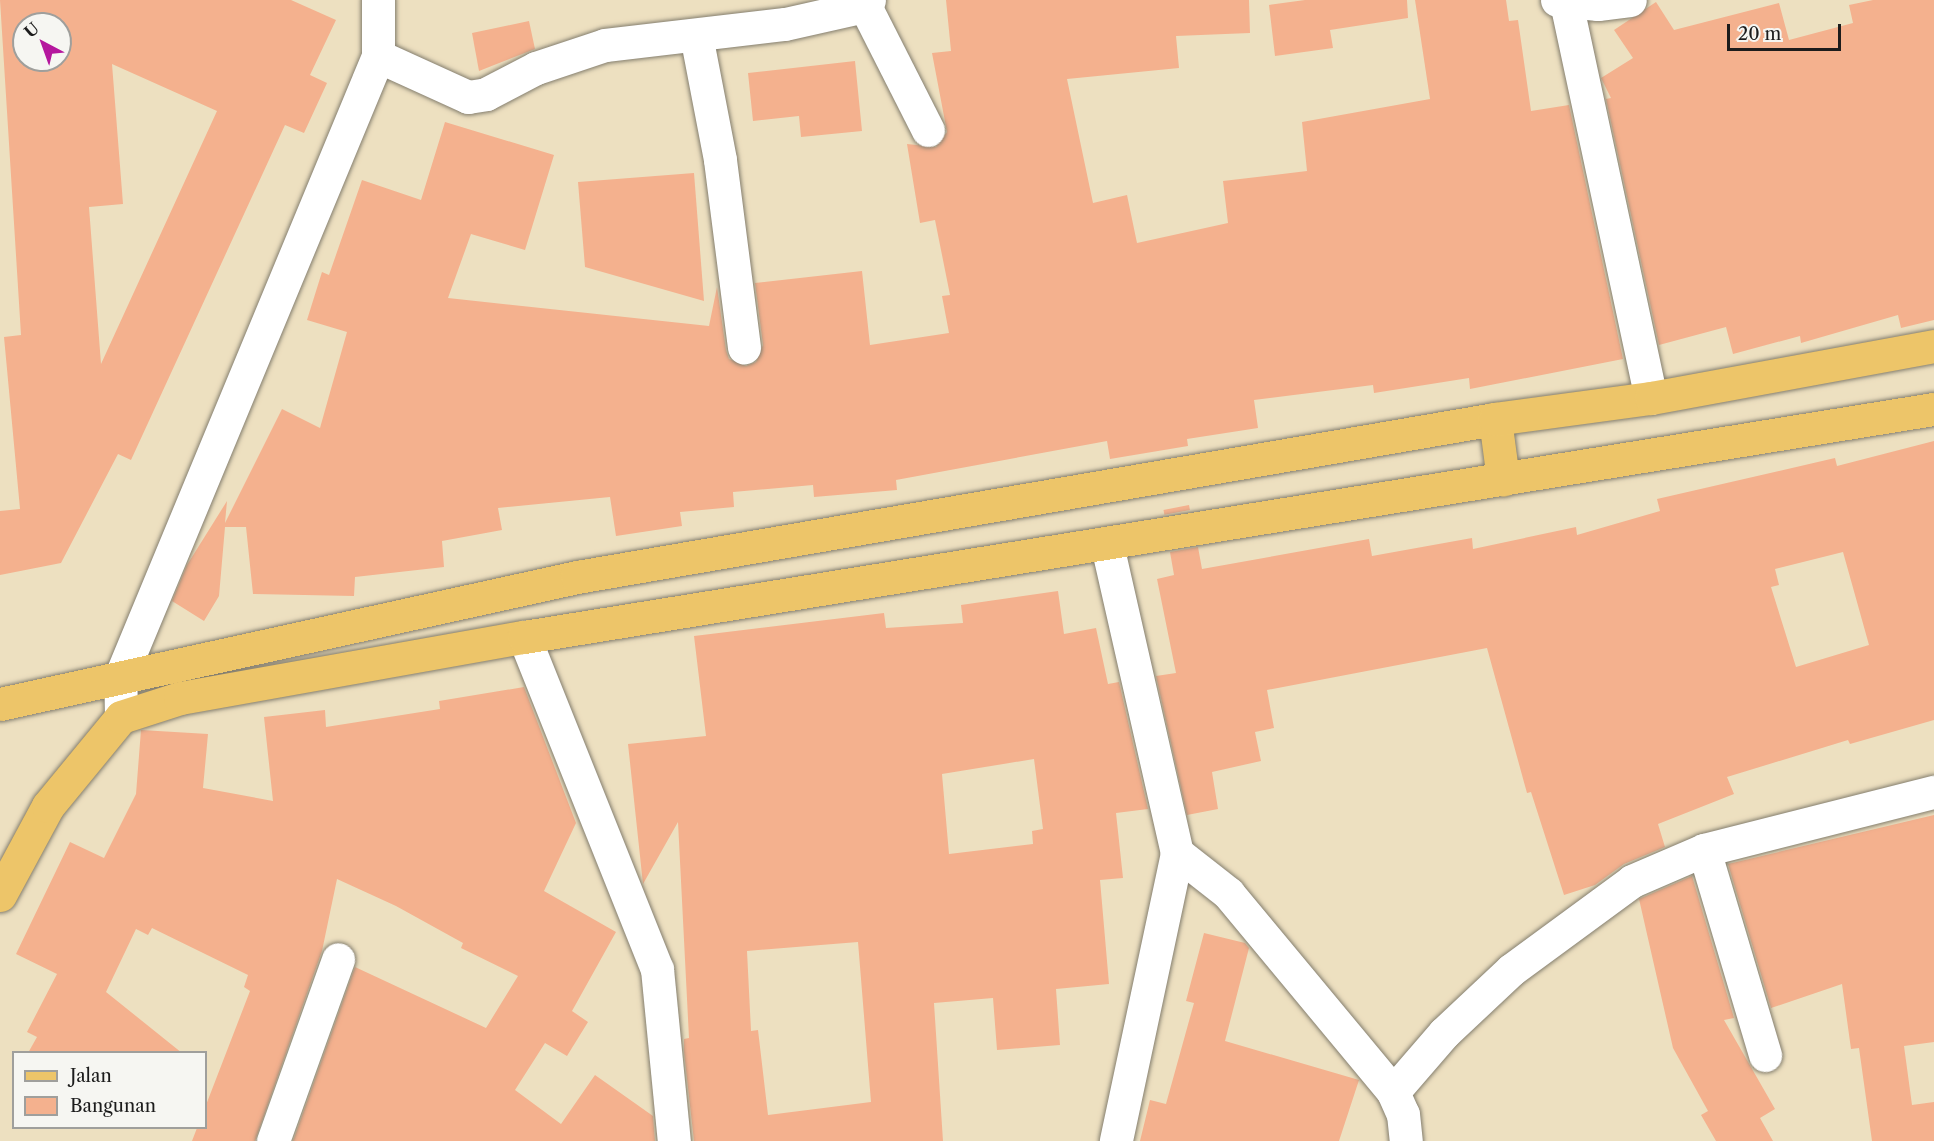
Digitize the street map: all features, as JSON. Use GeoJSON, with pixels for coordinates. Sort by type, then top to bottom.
{"type":"FeatureCollection","features":[{"type":"Feature","properties":{"kind":"main road"},"geometry":{"type":"LineString","coordinates":[[0,704],[577,577],[1495,419],[1651,398],[1934,346]]}},
{"type":"Feature","properties":{"kind":"main road"},"geometry":{"type":"LineString","coordinates":[[0,895],[48,806],[121,717],[180,698],[524,637],[1107,545],[1934,409]]}},
{"type":"Feature","properties":{"kind":"main road"},"geometry":{"type":"LineString","coordinates":[[1495,419],[1503,479]]}},
{"type":"Feature","properties":{"kind":"street"},"geometry":{"type":"LineString","coordinates":[[121,717],[120,678],[378,56],[378,0]]}},
{"type":"Feature","properties":{"kind":"street"},"geometry":{"type":"LineString","coordinates":[[1630,0],[1562,1],[1651,398]]}},
{"type":"Feature","properties":{"kind":"street"},"geometry":{"type":"LineString","coordinates":[[378,56],[468,97],[486,94],[536,68],[606,45],[785,24],[867,3],[928,130]]}},
{"type":"Feature","properties":{"kind":"street"},"geometry":{"type":"LineString","coordinates":[[696,35],[720,160],[744,347]]}},
{"type":"Feature","properties":{"kind":"street"},"geometry":{"type":"LineString","coordinates":[[1107,545],[1177,853],[1116,1141]]}},
{"type":"Feature","properties":{"kind":"street"},"geometry":{"type":"LineString","coordinates":[[524,637],[657,969],[674,1141]]}},
{"type":"Feature","properties":{"kind":"street"},"geometry":{"type":"LineString","coordinates":[[1393,1092],[1444,1033],[1547,942],[1632,881],[1704,850],[1934,792]]}},
{"type":"Feature","properties":{"kind":"street"},"geometry":{"type":"LineString","coordinates":[[1704,850],[1766,1055]]}},
{"type":"Feature","properties":{"kind":"street"},"geometry":{"type":"LineString","coordinates":[[1177,853],[1228,893],[1393,1092],[1403,1113],[1406,1141]]}},
{"type":"Feature","properties":{"kind":"street"},"geometry":{"type":"LineString","coordinates":[[273,1141],[338,959]]}},
{"type":"Feature","properties":{"kind":"building"},"geometry":{"type":"Polygon","coordinates":[[[0,0],[291,0],[336,20],[310,75],[327,83],[304,133],[285,125],[131,460],[118,454],[61,563],[0,575],[0,511],[20,509],[4,337],[21,335],[0,0]],[[112,64],[123,204],[89,207],[101,364],[217,111],[112,64]]]}},
{"type":"Feature","properties":{"kind":"building"},"geometry":{"type":"Polygon","coordinates":[[[946,0],[1249,0],[1250,33],[1176,36],[1179,68],[1067,79],[1093,203],[1127,195],[1137,243],[1228,223],[1223,181],[1307,171],[1302,122],[1430,99],[1415,0],[1506,0],[1509,21],[1518,20],[1531,111],[1569,105],[1623,359],[1470,389],[1469,378],[1374,393],[1373,385],[1254,400],[1258,428],[1187,439],[1188,446],[1110,459],[1107,441],[896,480],[897,490],[814,497],[813,485],[733,492],[734,507],[680,512],[682,526],[616,536],[610,497],[498,508],[502,530],[442,541],[444,567],[355,577],[354,596],[253,594],[246,527],[225,527],[219,596],[204,621],[172,601],[187,565],[227,501],[225,523],[282,409],[320,428],[347,332],[307,320],[322,272],[329,275],[362,180],[421,200],[445,122],[554,155],[525,250],[471,234],[448,298],[709,326],[717,287],[729,359],[746,366],[756,362],[763,345],[755,283],[862,271],[870,345],[949,333],[942,296],[950,295],[935,220],[920,223],[907,144],[936,147],[947,132],[932,53],[951,51],[946,0]]]}},
{"type":"Feature","properties":{"kind":"building"},"geometry":{"type":"Polygon","coordinates":[[[1305,0],[1407,0],[1408,18],[1330,30],[1333,48],[1275,56],[1269,5],[1305,0]]]}},
{"type":"Feature","properties":{"kind":"building"},"geometry":{"type":"Polygon","coordinates":[[[1873,0],[1934,0],[1934,320],[1901,328],[1898,315],[1801,343],[1800,336],[1733,354],[1726,327],[1659,345],[1606,99],[1611,98],[1601,78],[1633,58],[1614,30],[1656,2],[1674,30],[1779,3],[1789,40],[1853,23],[1849,5],[1873,0]]]}},
{"type":"Feature","properties":{"kind":"building"},"geometry":{"type":"Polygon","coordinates":[[[529,21],[535,49],[479,71],[472,33],[529,21]]]}},
{"type":"Feature","properties":{"kind":"building"},"geometry":{"type":"Polygon","coordinates":[[[855,61],[862,131],[801,137],[799,116],[753,121],[748,73],[855,61]]]}},
{"type":"Feature","properties":{"kind":"building"},"geometry":{"type":"Polygon","coordinates":[[[694,173],[704,301],[585,267],[578,182],[694,173]]]}},
{"type":"Feature","properties":{"kind":"building"},"geometry":{"type":"Polygon","coordinates":[[[1934,441],[1934,720],[1850,744],[1848,740],[1727,777],[1734,794],[1658,824],[1665,847],[1624,864],[1595,885],[1564,895],[1531,792],[1527,793],[1487,648],[1267,690],[1274,728],[1255,732],[1261,761],[1212,772],[1218,809],[1187,815],[1156,676],[1176,673],[1157,579],[1174,575],[1170,552],[1198,547],[1202,569],[1369,539],[1372,556],[1472,538],[1473,549],[1576,527],[1577,535],[1660,511],[1657,499],[1835,458],[1837,466],[1934,441]],[[1843,552],[1775,569],[1779,585],[1771,587],[1796,667],[1869,645],[1843,552]]]}},
{"type":"Feature","properties":{"kind":"building"},"geometry":{"type":"Polygon","coordinates":[[[1189,505],[1190,510],[1164,515],[1163,510],[1189,505]]]}},
{"type":"Feature","properties":{"kind":"building"},"geometry":{"type":"Polygon","coordinates":[[[1058,591],[1064,634],[1096,628],[1108,684],[1119,682],[1148,809],[1116,813],[1123,878],[1100,880],[1109,984],[1056,989],[1060,1045],[997,1050],[993,998],[934,1003],[943,1141],[694,1141],[684,1052],[684,1039],[689,1038],[678,822],[643,884],[628,744],[706,736],[694,636],[884,613],[886,628],[963,623],[961,605],[1058,591]],[[1034,759],[942,774],[949,854],[1033,844],[1032,831],[1043,829],[1034,759]],[[858,942],[747,951],[751,1031],[758,1030],[768,1115],[871,1102],[858,942]]]}},
{"type":"Feature","properties":{"kind":"building"},"geometry":{"type":"Polygon","coordinates":[[[524,687],[576,823],[544,891],[616,932],[572,1011],[588,1022],[567,1056],[545,1043],[515,1090],[561,1124],[595,1075],[653,1116],[655,1141],[293,1141],[355,967],[486,1028],[518,976],[461,948],[463,943],[396,906],[337,879],[322,951],[255,1141],[192,1141],[197,1129],[207,1129],[207,1102],[250,991],[244,987],[248,975],[152,928],[148,935],[136,929],[106,992],[180,1051],[29,1051],[37,1037],[27,1032],[57,974],[16,954],[70,842],[104,858],[136,794],[141,730],[208,734],[203,788],[273,801],[264,717],[325,710],[326,727],[440,709],[439,701],[524,687]]]}},
{"type":"Feature","properties":{"kind":"building"},"geometry":{"type":"Polygon","coordinates":[[[1934,815],[1934,1042],[1904,1046],[1912,1105],[1934,1102],[1934,1141],[1872,1141],[1859,1048],[1851,1049],[1842,984],[1771,1008],[1728,864],[1934,815]]]}},
{"type":"Feature","properties":{"kind":"building"},"geometry":{"type":"Polygon","coordinates":[[[1692,876],[1734,1018],[1724,1020],[1775,1109],[1760,1118],[1773,1141],[1716,1141],[1701,1115],[1708,1111],[1673,1048],[1639,899],[1692,876]]]}},
{"type":"Feature","properties":{"kind":"building"},"geometry":{"type":"Polygon","coordinates":[[[1204,933],[1245,943],[1249,948],[1225,1041],[1359,1080],[1339,1141],[1140,1141],[1150,1100],[1166,1104],[1194,1003],[1186,1001],[1204,933]]]}}]}
